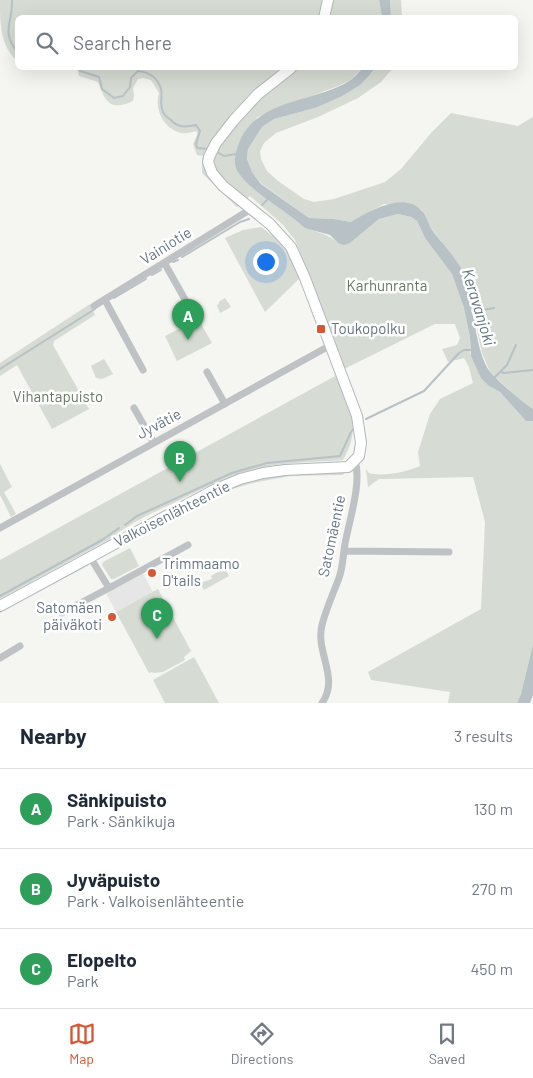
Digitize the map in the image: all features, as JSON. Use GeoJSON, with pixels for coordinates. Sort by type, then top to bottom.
{"type":"FeatureCollection","features":[{"type":"Feature","properties":{"kind":"street"},"geometry":{"type":"LineString","coordinates":[[325,15],[328,0]]}},
{"type":"Feature","properties":{"kind":"street"},"geometry":{"type":"LineString","coordinates":[[289,70],[246,106],[216,143],[210,154],[209,167],[215,178],[270,224],[291,247],[357,416],[361,443],[360,456],[356,461]]}},
{"type":"Feature","properties":{"kind":"street","name":"Vainiotie"},"geometry":{"type":"LineString","coordinates":[[94,306],[251,209]]}},
{"type":"Feature","properties":{"kind":"street"},"geometry":{"type":"LineString","coordinates":[[164,264],[196,319]]}},
{"type":"Feature","properties":{"kind":"street"},"geometry":{"type":"LineString","coordinates":[[105,300],[144,370]]}},
{"type":"Feature","properties":{"kind":"street","name":"Jyvätie"},"geometry":{"type":"LineString","coordinates":[[0,528],[331,346]]}},
{"type":"Feature","properties":{"kind":"street"},"geometry":{"type":"LineString","coordinates":[[207,372],[225,404]]}},
{"type":"Feature","properties":{"kind":"street"},"geometry":{"type":"LineString","coordinates":[[134,408],[154,443]]}},
{"type":"Feature","properties":{"kind":"street","name":"Satomäentie"},"geometry":{"type":"LineString","coordinates":[[322,703],[327,694],[329,680],[320,642],[321,626],[340,576],[358,482],[356,461]]}},
{"type":"Feature","properties":{"kind":"street","name":"Valkoisenlähteentie"},"geometry":{"type":"LineString","coordinates":[[0,606],[214,490],[240,479],[285,470],[348,467],[356,461]]}},
{"type":"Feature","properties":{"kind":"street"},"geometry":{"type":"LineString","coordinates":[[62,613],[188,545]]}},
{"type":"Feature","properties":{"kind":"street"},"geometry":{"type":"LineString","coordinates":[[344,551],[449,552]]}},
{"type":"Feature","properties":{"kind":"street"},"geometry":{"type":"LineString","coordinates":[[90,557],[109,588]]}},
{"type":"Feature","properties":{"kind":"street"},"geometry":{"type":"LineString","coordinates":[[0,658],[20,646]]}},
{"type":"Feature","properties":{"kind":"shaded area"},"geometry":{"type":"Polygon","coordinates":[[[379,0],[390,0],[391,15],[382,15],[379,0]]]}},
{"type":"Feature","properties":{"kind":"shaded area"},"geometry":{"type":"Polygon","coordinates":[[[361,70],[374,70],[360,85],[342,96],[315,108],[274,119],[262,127],[248,149],[247,159],[252,172],[261,184],[309,218],[351,222],[386,205],[405,202],[421,210],[432,230],[461,268],[470,296],[477,338],[490,372],[533,409],[533,421],[526,421],[500,392],[489,386],[481,378],[471,356],[470,338],[464,308],[452,274],[425,238],[417,221],[411,217],[398,214],[379,219],[350,243],[344,245],[338,243],[330,235],[305,228],[258,192],[243,179],[236,169],[235,159],[238,146],[246,130],[257,119],[270,110],[318,94],[351,80],[361,70]]]}},
{"type":"Feature","properties":{"kind":"shaded area"},"geometry":{"type":"Polygon","coordinates":[[[143,573],[153,592],[116,612],[106,593],[143,573]]]}},
{"type":"Feature","properties":{"kind":"shaded area"},"geometry":{"type":"Polygon","coordinates":[[[533,644],[533,695],[530,703],[517,703],[521,694],[533,644]]]}},
{"type":"Feature","properties":{"kind":"green space"},"geometry":{"type":"Polygon","coordinates":[[[0,0],[379,0],[382,15],[15,15],[15,59],[4,41],[1,26],[0,0]]]}},
{"type":"Feature","properties":{"kind":"green space"},"geometry":{"type":"Polygon","coordinates":[[[390,0],[401,0],[402,15],[391,15],[390,0]]]}},
{"type":"Feature","properties":{"kind":"green space","name":"Karhunranta"},"geometry":{"type":"Polygon","coordinates":[[[78,70],[361,70],[350,80],[338,86],[257,117],[239,174],[300,224],[338,243],[350,243],[379,219],[398,214],[411,217],[417,221],[425,238],[452,274],[464,308],[470,338],[470,353],[489,386],[500,392],[526,421],[533,421],[533,644],[521,694],[517,703],[448,703],[450,692],[371,680],[368,672],[481,609],[485,522],[473,477],[379,479],[368,487],[366,469],[369,473],[388,474],[420,466],[418,452],[430,414],[440,399],[473,383],[469,367],[464,358],[448,362],[442,349],[457,345],[460,338],[455,324],[435,324],[344,369],[295,240],[283,225],[250,196],[237,207],[202,173],[203,156],[197,155],[193,144],[197,131],[182,133],[170,128],[165,123],[159,112],[159,93],[151,80],[138,79],[133,88],[133,101],[114,105],[103,95],[98,82],[79,76],[78,70]]]}},
{"type":"Feature","properties":{"kind":"green space"},"geometry":{"type":"Polygon","coordinates":[[[374,70],[391,70],[381,82],[358,98],[318,117],[276,133],[264,143],[260,151],[261,159],[267,171],[304,199],[314,202],[334,199],[385,182],[401,169],[431,133],[451,113],[518,126],[533,117],[533,409],[524,404],[490,372],[482,353],[471,304],[441,241],[427,223],[422,210],[409,203],[384,204],[351,222],[309,218],[262,184],[252,172],[247,159],[248,149],[262,127],[274,119],[315,108],[374,70]]]}},
{"type":"Feature","properties":{"kind":"green space"},"geometry":{"type":"Polygon","coordinates":[[[261,227],[285,249],[300,278],[265,312],[225,238],[243,230],[261,227]]]}},
{"type":"Feature","properties":{"kind":"green space"},"geometry":{"type":"Polygon","coordinates":[[[225,298],[231,307],[220,313],[217,306],[225,298]]]}},
{"type":"Feature","properties":{"kind":"green space","name":"Vihantapuisto"},"geometry":{"type":"Polygon","coordinates":[[[90,304],[95,315],[54,341],[53,345],[89,409],[52,429],[17,365],[0,376],[0,363],[90,304]]]}},
{"type":"Feature","properties":{"kind":"green space"},"geometry":{"type":"Polygon","coordinates":[[[198,319],[212,343],[177,361],[165,336],[198,319]]]}},
{"type":"Feature","properties":{"kind":"green space"},"geometry":{"type":"Polygon","coordinates":[[[104,359],[113,374],[102,379],[96,378],[91,366],[104,359]]]}},
{"type":"Feature","properties":{"kind":"green space"},"geometry":{"type":"Polygon","coordinates":[[[337,375],[350,407],[353,427],[349,448],[343,460],[274,465],[243,472],[146,516],[110,539],[0,599],[0,560],[337,375]]]}},
{"type":"Feature","properties":{"kind":"green space"},"geometry":{"type":"Polygon","coordinates":[[[0,464],[12,487],[4,492],[16,514],[11,517],[0,495],[0,464]]]}},
{"type":"Feature","properties":{"kind":"green space"},"geometry":{"type":"Polygon","coordinates":[[[344,472],[344,474],[290,476],[232,489],[168,521],[225,489],[267,476],[344,472]]]}},
{"type":"Feature","properties":{"kind":"green space"},"geometry":{"type":"Polygon","coordinates":[[[130,548],[139,566],[111,579],[102,565],[103,562],[130,548]]]}},
{"type":"Feature","properties":{"kind":"green space"},"geometry":{"type":"Polygon","coordinates":[[[89,565],[0,613],[0,610],[89,565]]]}},
{"type":"Feature","properties":{"kind":"green space"},"geometry":{"type":"Polygon","coordinates":[[[225,568],[229,576],[204,590],[200,583],[212,579],[211,576],[225,568]]]}},
{"type":"Feature","properties":{"kind":"green space"},"geometry":{"type":"Polygon","coordinates":[[[158,589],[191,651],[184,657],[185,660],[163,672],[149,673],[116,612],[158,589]]]}},
{"type":"Feature","properties":{"kind":"green space"},"geometry":{"type":"Polygon","coordinates":[[[194,657],[219,703],[165,703],[153,680],[194,657]]]}},
{"type":"Feature","properties":{"kind":"waterway"},"geometry":{"type":"LineString","coordinates":[[12,0],[8,33],[15,48]]}},
{"type":"Feature","properties":{"kind":"waterway"},"geometry":{"type":"LineString","coordinates":[[80,70],[99,77],[102,89],[114,98],[123,96],[130,87],[131,78],[138,71],[149,74],[160,85],[161,106],[164,114],[179,126],[196,125],[200,131],[196,144],[197,148],[210,149]]}},
{"type":"Feature","properties":{"kind":"waterway"},"geometry":{"type":"LineString","coordinates":[[217,152],[224,156],[236,154]]}},
{"type":"Feature","properties":{"kind":"waterway"},"geometry":{"type":"LineString","coordinates":[[262,205],[269,198]]}},
{"type":"Feature","properties":{"kind":"waterway"},"geometry":{"type":"LineString","coordinates":[[182,257],[240,222],[249,219]]}},
{"type":"Feature","properties":{"kind":"waterway"},"geometry":{"type":"LineString","coordinates":[[173,262],[178,260]]}},
{"type":"Feature","properties":{"kind":"waterway"},"geometry":{"type":"LineString","coordinates":[[152,275],[161,270]]}},
{"type":"Feature","properties":{"kind":"waterway"},"geometry":{"type":"LineString","coordinates":[[114,298],[146,279]]}},
{"type":"Feature","properties":{"kind":"waterway","name":"Keravanjoki"},"geometry":{"type":"LineString","coordinates":[[473,311],[494,308]]}},
{"type":"Feature","properties":{"kind":"waterway"},"geometry":{"type":"LineString","coordinates":[[0,369],[95,309]]}},
{"type":"Feature","properties":{"kind":"waterway"},"geometry":{"type":"LineString","coordinates":[[494,378],[507,365],[516,345]]}},
{"type":"Feature","properties":{"kind":"waterway"},"geometry":{"type":"LineString","coordinates":[[366,419],[424,391],[459,353],[464,350],[473,350]]}},
{"type":"Feature","properties":{"kind":"waterway"},"geometry":{"type":"LineString","coordinates":[[501,372],[533,370]]}},
{"type":"Feature","properties":{"kind":"waterway"},"geometry":{"type":"LineString","coordinates":[[125,525],[137,516],[232,473],[267,463],[340,456],[354,428]]}},
{"type":"Feature","properties":{"kind":"waterway"},"geometry":{"type":"LineString","coordinates":[[0,596],[102,540],[119,528]]}},
{"type":"Feature","properties":{"kind":"place","name":"Toukopolku"},"geometry":{"type":"Point","coordinates":[321,329]}},
{"type":"Feature","properties":{"kind":"place","name":"Sänkipuisto"},"geometry":{"type":"Point","coordinates":[188,340]}},
{"type":"Feature","properties":{"kind":"place","name":"Jyväpuisto"},"geometry":{"type":"Point","coordinates":[180,482]}},
{"type":"Feature","properties":{"kind":"place","name":"Trimmaamo D'tails"},"geometry":{"type":"Point","coordinates":[152,573]}},
{"type":"Feature","properties":{"kind":"place","name":"Satomäen päiväkoti"},"geometry":{"type":"Point","coordinates":[112,617]}},
{"type":"Feature","properties":{"kind":"place","name":"Elopelto"},"geometry":{"type":"Point","coordinates":[157,639]}}]}
